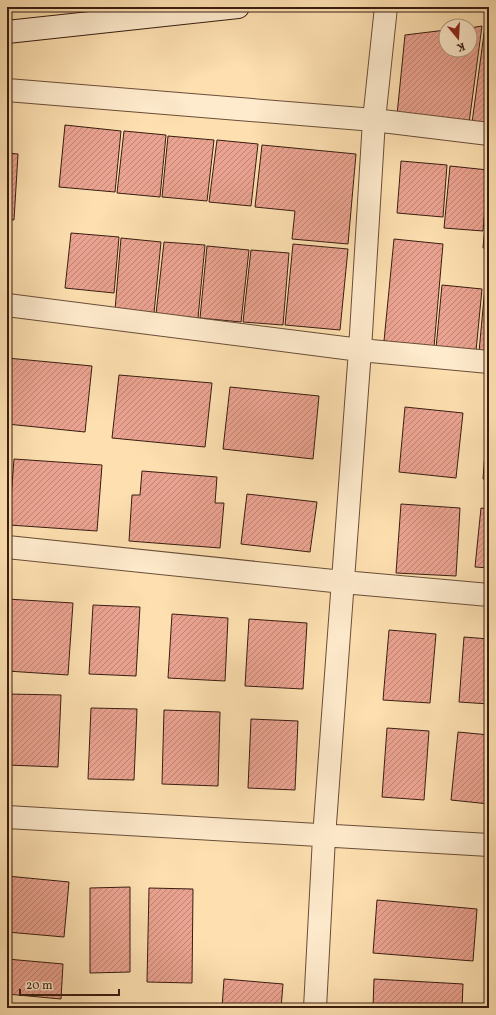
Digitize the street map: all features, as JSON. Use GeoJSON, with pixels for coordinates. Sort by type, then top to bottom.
{"type":"FeatureCollection","features":[{"type":"Feature","properties":{"kind":"street"},"geometry":{"type":"LineString","coordinates":[[7,32],[238,7]]}},
{"type":"Feature","properties":{"kind":"street"},"geometry":{"type":"LineString","coordinates":[[315,1008],[324,836],[360,350],[374,120],[386,7]]}},
{"type":"Feature","properties":{"kind":"street"},"geometry":{"type":"LineString","coordinates":[[7,90],[374,120],[489,134]]}},
{"type":"Feature","properties":{"kind":"street"},"geometry":{"type":"LineString","coordinates":[[7,306],[360,350],[489,362]]}},
{"type":"Feature","properties":{"kind":"street"},"geometry":{"type":"LineString","coordinates":[[7,547],[343,582],[489,595]]}},
{"type":"Feature","properties":{"kind":"street"},"geometry":{"type":"LineString","coordinates":[[7,817],[489,845]]}},
{"type":"Feature","properties":{"kind":"building"},"geometry":{"type":"Polygon","coordinates":[[[482,26],[478,56],[478,27],[482,26]]]}},
{"type":"Feature","properties":{"kind":"building"},"geometry":{"type":"Polygon","coordinates":[[[485,26],[489,26],[489,124],[472,123],[485,26]]]}},
{"type":"Feature","properties":{"kind":"building"},"geometry":{"type":"Polygon","coordinates":[[[438,31],[438,58],[478,58],[469,123],[397,115],[405,35],[438,31]]]}},
{"type":"Feature","properties":{"kind":"building"},"geometry":{"type":"Polygon","coordinates":[[[65,125],[121,131],[115,192],[59,187],[65,125]]]}},
{"type":"Feature","properties":{"kind":"building"},"geometry":{"type":"Polygon","coordinates":[[[124,131],[166,135],[160,197],[117,193],[124,131]]]}},
{"type":"Feature","properties":{"kind":"building"},"geometry":{"type":"Polygon","coordinates":[[[168,136],[214,140],[207,201],[162,197],[168,136]]]}},
{"type":"Feature","properties":{"kind":"building"},"geometry":{"type":"Polygon","coordinates":[[[217,140],[258,144],[251,206],[209,202],[217,140]]]}},
{"type":"Feature","properties":{"kind":"building"},"geometry":{"type":"Polygon","coordinates":[[[262,145],[356,154],[348,244],[292,239],[295,211],[255,207],[262,145]]]}},
{"type":"Feature","properties":{"kind":"building"},"geometry":{"type":"Polygon","coordinates":[[[7,153],[18,154],[14,220],[7,219],[7,153]]]}},
{"type":"Feature","properties":{"kind":"building"},"geometry":{"type":"Polygon","coordinates":[[[401,161],[447,165],[443,217],[397,213],[401,161]]]}},
{"type":"Feature","properties":{"kind":"building"},"geometry":{"type":"Polygon","coordinates":[[[450,166],[488,170],[483,231],[444,228],[450,166]]]}},
{"type":"Feature","properties":{"kind":"building"},"geometry":{"type":"Polygon","coordinates":[[[489,180],[489,248],[483,248],[489,180]]]}},
{"type":"Feature","properties":{"kind":"building"},"geometry":{"type":"Polygon","coordinates":[[[71,233],[119,237],[114,293],[65,288],[71,233]]]}},
{"type":"Feature","properties":{"kind":"building"},"geometry":{"type":"Polygon","coordinates":[[[121,238],[161,242],[154,313],[115,310],[121,238]]]}},
{"type":"Feature","properties":{"kind":"building"},"geometry":{"type":"Polygon","coordinates":[[[394,239],[443,244],[434,347],[384,341],[394,239]]]}},
{"type":"Feature","properties":{"kind":"building"},"geometry":{"type":"Polygon","coordinates":[[[164,242],[205,245],[198,318],[156,314],[164,242]]]}},
{"type":"Feature","properties":{"kind":"building"},"geometry":{"type":"Polygon","coordinates":[[[293,244],[348,249],[340,330],[285,325],[293,244]]]}},
{"type":"Feature","properties":{"kind":"building"},"geometry":{"type":"Polygon","coordinates":[[[207,246],[249,250],[241,322],[200,318],[207,246]]]}},
{"type":"Feature","properties":{"kind":"building"},"geometry":{"type":"Polygon","coordinates":[[[251,250],[289,253],[283,325],[243,322],[251,250]]]}},
{"type":"Feature","properties":{"kind":"building"},"geometry":{"type":"Polygon","coordinates":[[[486,276],[489,276],[489,353],[479,352],[486,276]]]}},
{"type":"Feature","properties":{"kind":"building"},"geometry":{"type":"Polygon","coordinates":[[[442,285],[482,289],[476,351],[436,348],[442,285]]]}},
{"type":"Feature","properties":{"kind":"building"},"geometry":{"type":"Polygon","coordinates":[[[7,358],[92,366],[85,432],[7,424],[7,358]]]}},
{"type":"Feature","properties":{"kind":"building"},"geometry":{"type":"Polygon","coordinates":[[[119,375],[212,383],[205,447],[112,438],[119,375]]]}},
{"type":"Feature","properties":{"kind":"building"},"geometry":{"type":"Polygon","coordinates":[[[230,387],[319,396],[313,459],[223,449],[230,387]]]}},
{"type":"Feature","properties":{"kind":"building"},"geometry":{"type":"Polygon","coordinates":[[[405,407],[463,413],[456,478],[399,472],[405,407]]]}},
{"type":"Feature","properties":{"kind":"building"},"geometry":{"type":"Polygon","coordinates":[[[488,413],[489,414],[489,480],[483,479],[488,413]]]}},
{"type":"Feature","properties":{"kind":"building"},"geometry":{"type":"Polygon","coordinates":[[[14,459],[102,465],[97,531],[9,525],[14,459]]]}},
{"type":"Feature","properties":{"kind":"building"},"geometry":{"type":"Polygon","coordinates":[[[142,471],[217,477],[215,503],[224,503],[220,548],[129,541],[132,495],[140,495],[142,471]]]}},
{"type":"Feature","properties":{"kind":"building"},"geometry":{"type":"Polygon","coordinates":[[[247,494],[317,502],[310,552],[241,544],[247,494]]]}},
{"type":"Feature","properties":{"kind":"building"},"geometry":{"type":"Polygon","coordinates":[[[401,504],[460,508],[456,576],[396,573],[401,504]]]}},
{"type":"Feature","properties":{"kind":"building"},"geometry":{"type":"Polygon","coordinates":[[[481,508],[489,509],[489,568],[475,567],[481,508]]]}},
{"type":"Feature","properties":{"kind":"building"},"geometry":{"type":"Polygon","coordinates":[[[7,599],[73,603],[68,675],[7,671],[7,599]]]}},
{"type":"Feature","properties":{"kind":"building"},"geometry":{"type":"Polygon","coordinates":[[[93,605],[140,607],[136,676],[89,674],[93,605]]]}},
{"type":"Feature","properties":{"kind":"building"},"geometry":{"type":"Polygon","coordinates":[[[172,614],[228,618],[225,681],[168,678],[172,614]]]}},
{"type":"Feature","properties":{"kind":"building"},"geometry":{"type":"Polygon","coordinates":[[[249,619],[307,623],[303,689],[245,686],[249,619]]]}},
{"type":"Feature","properties":{"kind":"building"},"geometry":{"type":"Polygon","coordinates":[[[389,630],[436,634],[430,703],[383,700],[389,630]]]}},
{"type":"Feature","properties":{"kind":"building"},"geometry":{"type":"Polygon","coordinates":[[[464,637],[489,639],[489,704],[459,702],[464,637]]]}},
{"type":"Feature","properties":{"kind":"building"},"geometry":{"type":"Polygon","coordinates":[[[7,694],[61,695],[58,767],[7,765],[7,694]]]}},
{"type":"Feature","properties":{"kind":"building"},"geometry":{"type":"Polygon","coordinates":[[[91,708],[137,709],[134,780],[88,779],[91,708]]]}},
{"type":"Feature","properties":{"kind":"building"},"geometry":{"type":"Polygon","coordinates":[[[164,710],[220,712],[218,786],[162,784],[164,710]]]}},
{"type":"Feature","properties":{"kind":"building"},"geometry":{"type":"Polygon","coordinates":[[[251,719],[298,721],[295,790],[248,788],[251,719]]]}},
{"type":"Feature","properties":{"kind":"building"},"geometry":{"type":"Polygon","coordinates":[[[387,728],[429,731],[424,800],[382,797],[387,728]]]}},
{"type":"Feature","properties":{"kind":"building"},"geometry":{"type":"Polygon","coordinates":[[[458,732],[489,735],[489,804],[451,800],[458,732]]]}},
{"type":"Feature","properties":{"kind":"building"},"geometry":{"type":"Polygon","coordinates":[[[7,876],[69,882],[64,937],[7,932],[7,876]]]}},
{"type":"Feature","properties":{"kind":"building"},"geometry":{"type":"Polygon","coordinates":[[[130,887],[130,972],[90,973],[90,888],[130,887]]]}},
{"type":"Feature","properties":{"kind":"building"},"geometry":{"type":"Polygon","coordinates":[[[149,888],[193,889],[192,983],[147,982],[149,888]]]}},
{"type":"Feature","properties":{"kind":"building"},"geometry":{"type":"Polygon","coordinates":[[[377,900],[477,909],[473,961],[373,953],[377,900]]]}},
{"type":"Feature","properties":{"kind":"building"},"geometry":{"type":"Polygon","coordinates":[[[7,959],[63,964],[61,999],[7,994],[7,959]]]}},
{"type":"Feature","properties":{"kind":"building"},"geometry":{"type":"Polygon","coordinates":[[[224,979],[283,984],[281,1008],[222,1008],[224,979]]]}},
{"type":"Feature","properties":{"kind":"building"},"geometry":{"type":"Polygon","coordinates":[[[374,979],[463,984],[462,1008],[373,1008],[374,979]]]}}]}
